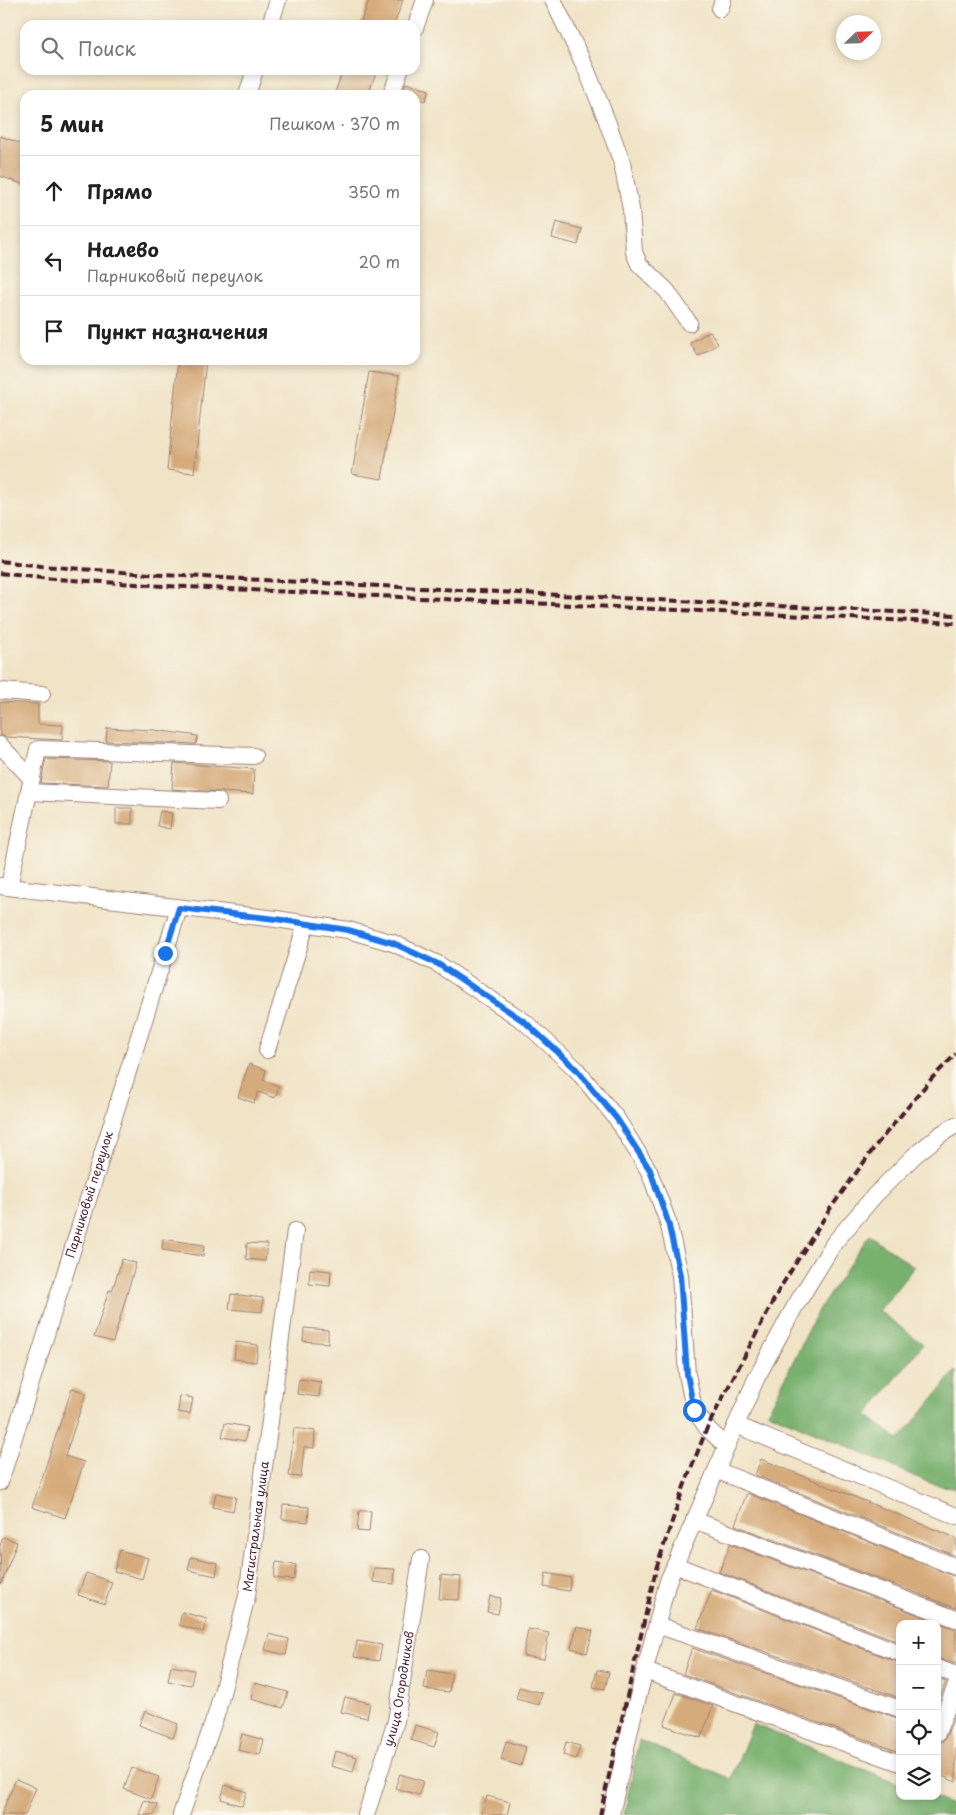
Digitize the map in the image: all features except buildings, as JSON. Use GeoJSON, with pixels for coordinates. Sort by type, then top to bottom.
{"type":"FeatureCollection","features":[{"type":"Feature","properties":{"kind":"street"},"geometry":{"type":"LineString","coordinates":[[272,20],[278,0]]}},
{"type":"Feature","properties":{"kind":"street"},"geometry":{"type":"LineString","coordinates":[[418,20],[425,0]]}},
{"type":"Feature","properties":{"kind":"street"},"geometry":{"type":"LineString","coordinates":[[553,0],[587,71],[608,121],[622,163],[631,209],[634,252],[639,264],[667,291],[689,323]]}},
{"type":"Feature","properties":{"kind":"street"},"geometry":{"type":"LineString","coordinates":[[249,90],[253,75]]}},
{"type":"Feature","properties":{"kind":"street"},"geometry":{"type":"LineString","coordinates":[[393,90],[398,75]]}},
{"type":"Feature","properties":{"kind":"street"},"geometry":{"type":"LineString","coordinates":[[0,691],[42,694]]}},
{"type":"Feature","properties":{"kind":"street"},"geometry":{"type":"LineString","coordinates":[[0,745],[30,785],[218,801]]}},
{"type":"Feature","properties":{"kind":"street"},"geometry":{"type":"LineString","coordinates":[[254,756],[38,749],[4,887],[348,930],[393,943],[438,964],[525,1022],[582,1076],[617,1119],[650,1170],[668,1222],[680,1275],[687,1374],[694,1410],[707,1428],[726,1446]]}},
{"type":"Feature","properties":{"kind":"street","name":"Парниковый переулок"},"geometry":{"type":"LineString","coordinates":[[0,1482],[179,908]]}},
{"type":"Feature","properties":{"kind":"street"},"geometry":{"type":"LineString","coordinates":[[266,1050],[306,924]]}},
{"type":"Feature","properties":{"kind":"street"},"geometry":{"type":"LineString","coordinates":[[611,1815],[668,1581],[756,1379],[794,1308],[834,1243],[875,1195],[908,1162],[941,1134],[956,1125]]}},
{"type":"Feature","properties":{"kind":"street","name":"Магистральная улица"},"geometry":{"type":"LineString","coordinates":[[182,1815],[217,1712],[247,1596],[295,1231]]}},
{"type":"Feature","properties":{"kind":"street"},"geometry":{"type":"LineString","coordinates":[[736,1425],[956,1516]]}},
{"type":"Feature","properties":{"kind":"street"},"geometry":{"type":"LineString","coordinates":[[716,1470],[956,1567]]}},
{"type":"Feature","properties":{"kind":"street"},"geometry":{"type":"LineString","coordinates":[[694,1520],[956,1619]]}},
{"type":"Feature","properties":{"kind":"street","name":"улица Огородников"},"geometry":{"type":"LineString","coordinates":[[366,1815],[396,1721],[421,1558]]}},
{"type":"Feature","properties":{"kind":"street"},"geometry":{"type":"LineString","coordinates":[[675,1565],[896,1651]]}},
{"type":"Feature","properties":{"kind":"street"},"geometry":{"type":"LineString","coordinates":[[657,1625],[896,1708]]}},
{"type":"Feature","properties":{"kind":"street"},"geometry":{"type":"LineString","coordinates":[[941,1669],[956,1675]]}},
{"type":"Feature","properties":{"kind":"street"},"geometry":{"type":"LineString","coordinates":[[645,1671],[896,1761]]}},
{"type":"Feature","properties":{"kind":"street"},"geometry":{"type":"LineString","coordinates":[[943,1727],[956,1685]]}},
{"type":"Feature","properties":{"kind":"green space"},"geometry":{"type":"Polygon","coordinates":[[[869,1235],[914,1267],[879,1311],[923,1344],[867,1415],[899,1440],[956,1371],[956,1489],[930,1483],[768,1412],[817,1313],[869,1235]]]}},
{"type":"Feature","properties":{"kind":"green space"},"geometry":{"type":"Polygon","coordinates":[[[753,1724],[896,1782],[896,1800],[940,1800],[956,1807],[956,1815],[624,1815],[639,1740],[731,1779],[753,1724]]]}},
{"type":"Feature","properties":{"kind":"railway"},"geometry":{"type":"LineString","coordinates":[[0,561],[163,575],[956,615]]}},
{"type":"Feature","properties":{"kind":"railway"},"geometry":{"type":"LineString","coordinates":[[0,573],[41,578],[165,586],[956,623]]}},
{"type":"Feature","properties":{"kind":"railway"},"geometry":{"type":"LineString","coordinates":[[600,1815],[656,1569],[683,1489],[707,1428],[780,1288],[830,1209],[877,1144],[932,1078],[956,1054]]}},
{"type":"Feature","properties":{"kind":"route"},"geometry":{"type":"LineString","coordinates":[[165,953],[179,908],[276,919],[348,930],[393,943],[438,964],[525,1022],[576,1069],[617,1119],[650,1170],[668,1222],[680,1275],[687,1374],[694,1410]]}}]}
